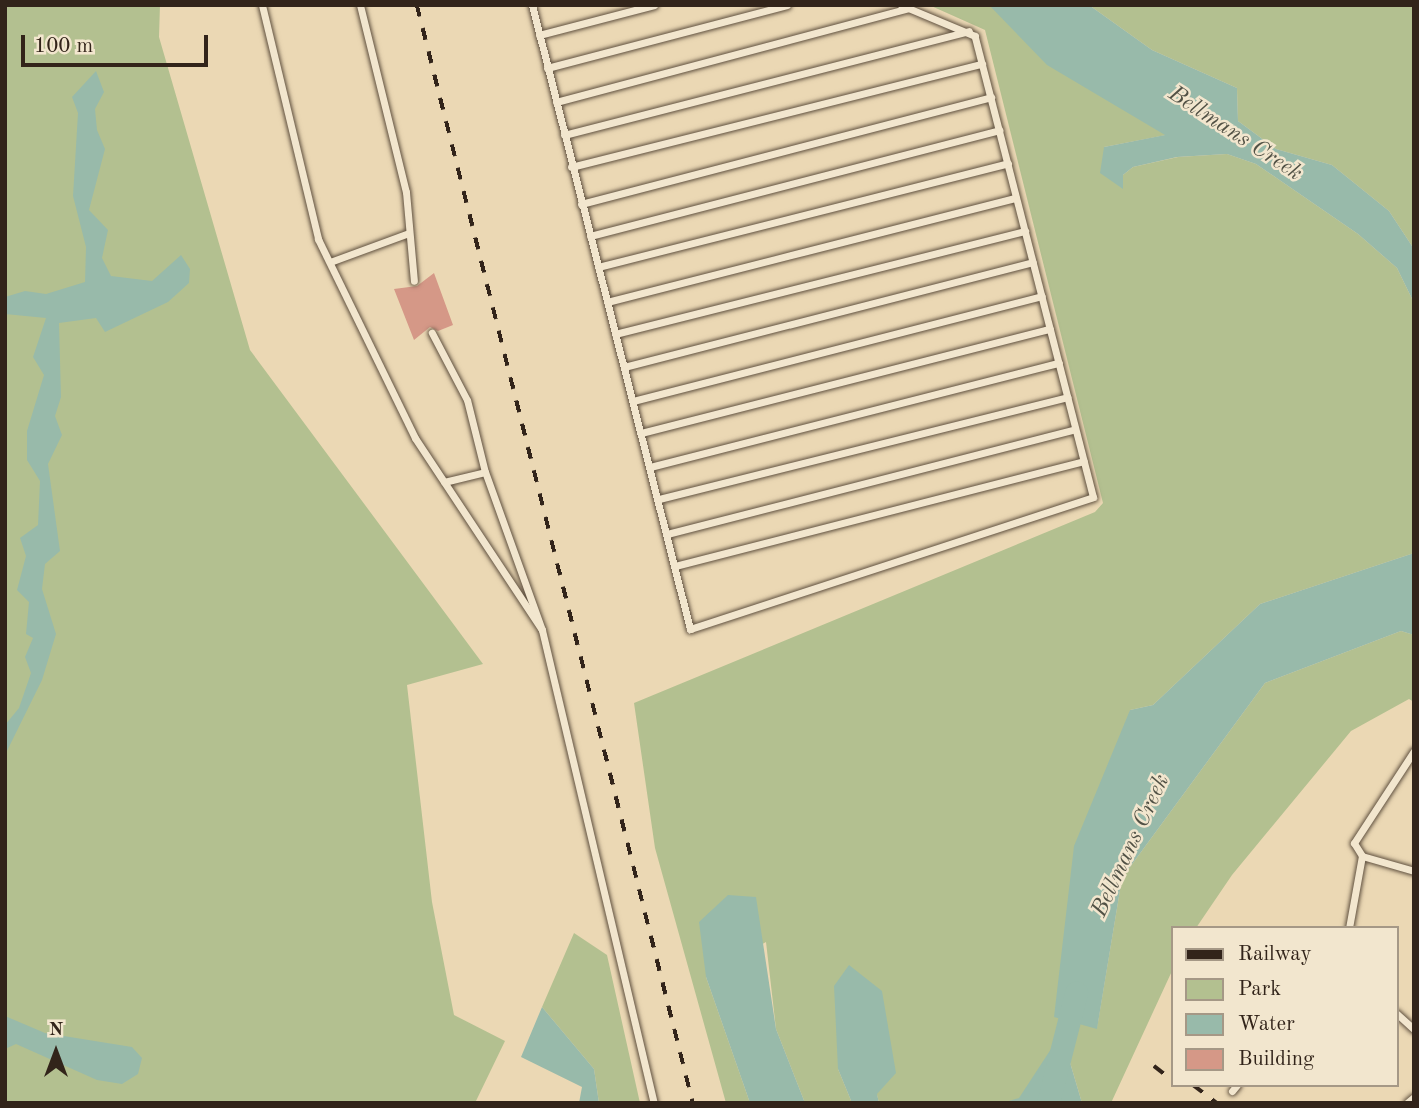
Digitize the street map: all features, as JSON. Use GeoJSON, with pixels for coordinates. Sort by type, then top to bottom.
{"type":"FeatureCollection","features":[{"type":"Feature","properties":{"kind":"lane"},"geometry":{"type":"LineString","coordinates":[[262,5],[318,239],[415,438],[542,630]]}},
{"type":"Feature","properties":{"kind":"lane"},"geometry":{"type":"LineString","coordinates":[[360,5],[406,192],[414,281]]}},
{"type":"Feature","properties":{"kind":"lane"},"geometry":{"type":"LineString","coordinates":[[532,5],[690,629],[1089,501],[1084,461],[982,64],[969,31],[901,5]]}},
{"type":"Feature","properties":{"kind":"lane"},"geometry":{"type":"LineString","coordinates":[[539,35],[653,5]]}},
{"type":"Feature","properties":{"kind":"lane"},"geometry":{"type":"LineString","coordinates":[[547,68],[788,5]]}},
{"type":"Feature","properties":{"kind":"lane"},"geometry":{"type":"LineString","coordinates":[[556,102],[909,8]]}},
{"type":"Feature","properties":{"kind":"lane"},"geometry":{"type":"LineString","coordinates":[[564,135],[969,31]]}},
{"type":"Feature","properties":{"kind":"lane"},"geometry":{"type":"LineString","coordinates":[[572,167],[982,64]]}},
{"type":"Feature","properties":{"kind":"lane"},"geometry":{"type":"LineString","coordinates":[[581,204],[991,97]]}},
{"type":"Feature","properties":{"kind":"lane"},"geometry":{"type":"LineString","coordinates":[[590,236],[999,130]]}},
{"type":"Feature","properties":{"kind":"lane"},"geometry":{"type":"LineString","coordinates":[[598,267],[1008,163]]}},
{"type":"Feature","properties":{"kind":"lane"},"geometry":{"type":"LineString","coordinates":[[607,302],[1017,198]]}},
{"type":"Feature","properties":{"kind":"lane"},"geometry":{"type":"LineString","coordinates":[[615,334],[1025,231]]}},
{"type":"Feature","properties":{"kind":"lane"},"geometry":{"type":"LineString","coordinates":[[330,262],[409,233]]}},
{"type":"Feature","properties":{"kind":"lane"},"geometry":{"type":"LineString","coordinates":[[624,367],[1033,262]]}},
{"type":"Feature","properties":{"kind":"lane"},"geometry":{"type":"LineString","coordinates":[[633,401],[1042,296]]}},
{"type":"Feature","properties":{"kind":"lane"},"geometry":{"type":"LineString","coordinates":[[641,433],[1050,329]]}},
{"type":"Feature","properties":{"kind":"lane"},"geometry":{"type":"LineString","coordinates":[[432,333],[467,400],[485,472],[542,630],[654,1103]]}},
{"type":"Feature","properties":{"kind":"lane"},"geometry":{"type":"LineString","coordinates":[[650,467],[1059,363]]}},
{"type":"Feature","properties":{"kind":"lane"},"geometry":{"type":"LineString","coordinates":[[659,499],[1067,397]]}},
{"type":"Feature","properties":{"kind":"lane"},"geometry":{"type":"LineString","coordinates":[[667,534],[1075,429]]}},
{"type":"Feature","properties":{"kind":"lane"},"geometry":{"type":"LineString","coordinates":[[675,566],[1084,461]]}},
{"type":"Feature","properties":{"kind":"lane"},"geometry":{"type":"LineString","coordinates":[[444,482],[485,472]]}},
{"type":"Feature","properties":{"kind":"lane"},"geometry":{"type":"LineString","coordinates":[[1349,926],[1362,856],[1354,843],[1414,751]]}},
{"type":"Feature","properties":{"kind":"lane"},"geometry":{"type":"LineString","coordinates":[[1362,856],[1414,871]]}},
{"type":"Feature","properties":{"kind":"lane"},"geometry":{"type":"LineString","coordinates":[[1398,1015],[1414,1030]]}},
{"type":"Feature","properties":{"kind":"lane"},"geometry":{"type":"LineString","coordinates":[[1407,1103],[1414,1097]]}},
{"type":"Feature","properties":{"kind":"green space"},"geometry":{"type":"Polygon","coordinates":[[[5,5],[160,5],[159,37],[250,350],[483,664],[407,685],[432,902],[454,1015],[505,1041],[475,1103],[5,1103],[5,5]]]}},
{"type":"Feature","properties":{"kind":"green space"},"geometry":{"type":"Polygon","coordinates":[[[929,5],[989,5],[1166,135],[1104,147],[1123,188],[1123,175],[1133,167],[1178,157],[1227,154],[1256,164],[1358,234],[1397,268],[1414,303],[1414,553],[1260,604],[1153,705],[1130,710],[1097,1028],[1122,878],[1265,683],[1401,631],[1414,635],[1414,702],[1409,699],[1351,731],[1232,875],[1197,926],[1170,926],[1170,975],[1111,1103],[1082,1103],[1069,1059],[1019,1099],[1002,1103],[879,1103],[877,1095],[838,1069],[852,1103],[805,1103],[776,1029],[766,942],[706,977],[750,1103],[726,1103],[655,848],[634,703],[1095,512],[1103,503],[985,30],[929,5]]]}},
{"type":"Feature","properties":{"kind":"green space"},"geometry":{"type":"Polygon","coordinates":[[[1089,5],[1414,5],[1414,249],[1389,211],[1332,165],[1276,149],[1238,121],[1237,88],[1152,50],[1089,5]]]}},
{"type":"Feature","properties":{"kind":"green space"},"geometry":{"type":"Polygon","coordinates":[[[574,933],[607,955],[640,1103],[599,1103],[594,1069],[542,1007],[574,933]]]}},
{"type":"Feature","properties":{"kind":"water"},"geometry":{"type":"Polygon","coordinates":[[[989,5],[1089,5],[1152,50],[1237,88],[1238,121],[1276,149],[1332,165],[1389,211],[1414,249],[1414,303],[1397,268],[1358,234],[1256,164],[1227,154],[1177,157],[1133,167],[1123,175],[1123,189],[1100,173],[1104,147],[1165,135],[1047,65],[989,5]]]}},
{"type":"Feature","properties":{"kind":"water"},"geometry":{"type":"Polygon","coordinates":[[[96,71],[104,92],[95,109],[97,130],[105,149],[89,210],[108,230],[102,258],[111,276],[152,281],[181,255],[190,269],[189,283],[168,302],[105,332],[96,318],[59,323],[61,397],[55,416],[62,435],[48,464],[60,551],[45,564],[42,589],[56,634],[42,680],[5,755],[5,725],[19,708],[31,673],[25,657],[33,638],[26,634],[29,602],[17,590],[26,556],[20,538],[38,525],[40,481],[27,460],[27,431],[44,375],[33,357],[46,318],[5,314],[5,297],[25,291],[46,294],[85,282],[86,247],[73,196],[78,113],[72,97],[96,71]]]}},
{"type":"Feature","properties":{"kind":"water"},"geometry":{"type":"Polygon","coordinates":[[[1414,553],[1414,635],[1401,631],[1265,683],[1122,878],[1097,1029],[1054,1017],[1074,846],[1130,710],[1153,705],[1260,604],[1414,553]]]}},
{"type":"Feature","properties":{"kind":"water"},"geometry":{"type":"Polygon","coordinates":[[[728,895],[756,897],[776,1029],[805,1103],[750,1103],[706,977],[699,922],[728,895]]]}},
{"type":"Feature","properties":{"kind":"water"},"geometry":{"type":"Polygon","coordinates":[[[849,965],[882,991],[896,1073],[877,1094],[879,1103],[852,1103],[838,1069],[834,986],[849,965]]]}},
{"type":"Feature","properties":{"kind":"water"},"geometry":{"type":"Polygon","coordinates":[[[542,1007],[594,1069],[599,1103],[579,1103],[582,1087],[521,1057],[542,1007]]]}},
{"type":"Feature","properties":{"kind":"water"},"geometry":{"type":"Polygon","coordinates":[[[5,1016],[45,1033],[132,1047],[142,1058],[138,1074],[122,1084],[97,1080],[16,1044],[5,1049],[5,1016]]]}},
{"type":"Feature","properties":{"kind":"water"},"geometry":{"type":"Polygon","coordinates":[[[1051,1049],[1069,1059],[1082,1103],[1002,1103],[1019,1098],[1051,1049]]]}},
{"type":"Feature","properties":{"kind":"building"},"geometry":{"type":"Polygon","coordinates":[[[434,273],[453,325],[438,331],[430,327],[414,340],[394,289],[417,286],[434,273]]]}},
{"type":"Feature","properties":{"kind":"waterway","name":"Bellmans Creek"},"geometry":{"type":"LineString","coordinates":[[1048,1103],[1076,993]]}},
{"type":"Feature","properties":{"kind":"railway"},"geometry":{"type":"LineString","coordinates":[[417,5],[693,1103]]}},
{"type":"Feature","properties":{"kind":"railway"},"geometry":{"type":"LineString","coordinates":[[1154,1066],[1170,1078]]}},
{"type":"Feature","properties":{"kind":"railway"},"geometry":{"type":"LineString","coordinates":[[1196,1087],[1217,1103]]}}]}
